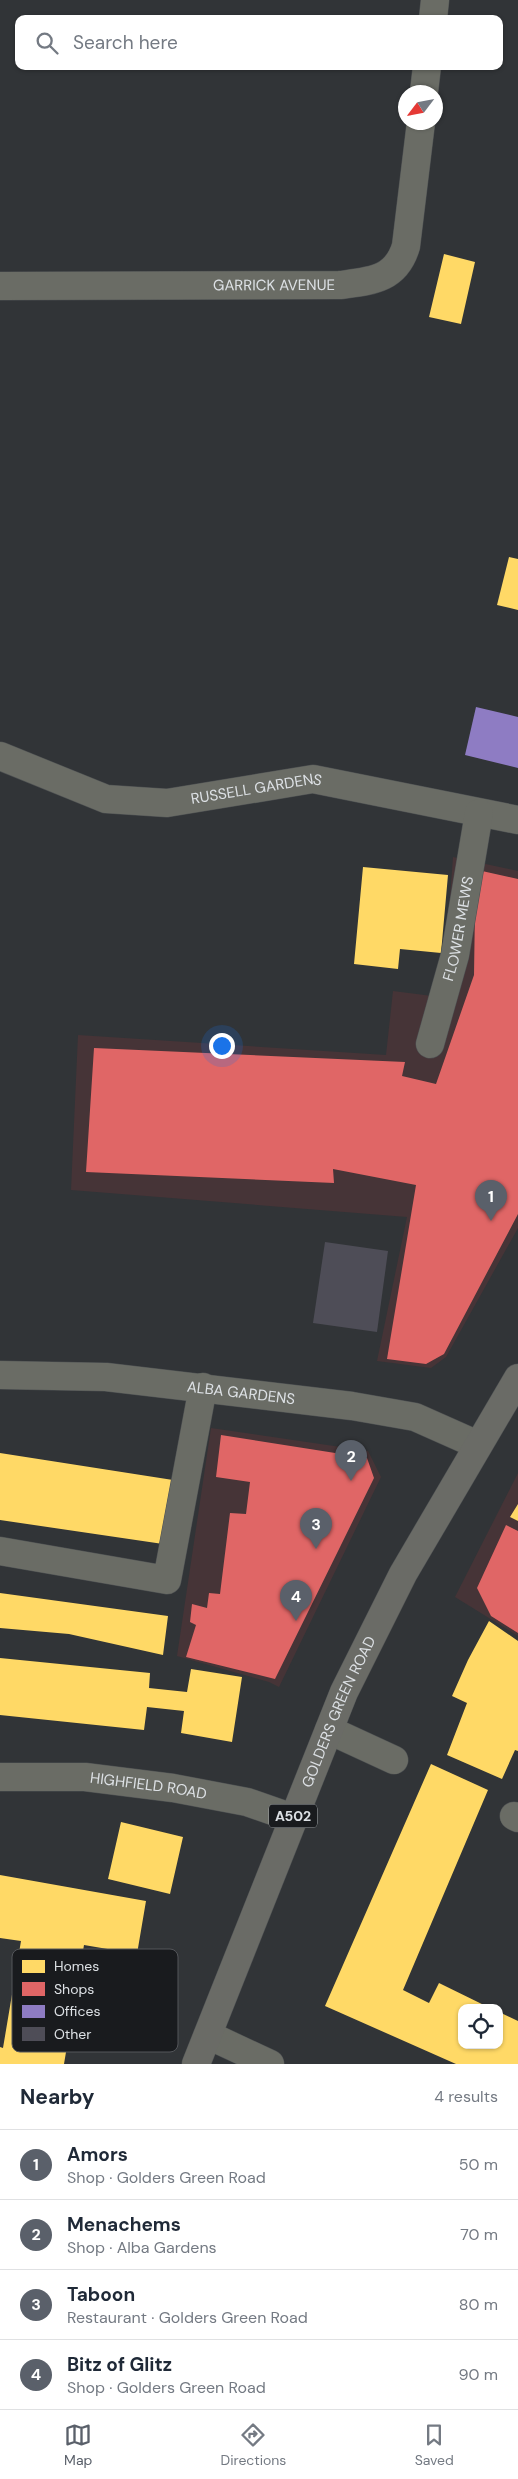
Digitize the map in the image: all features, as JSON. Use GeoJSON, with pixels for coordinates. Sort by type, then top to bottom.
{"type":"FeatureCollection","features":[{"type":"Feature","properties":{"kind":"main road","name":"GOLDERS GREEN ROAD"},"geometry":{"type":"LineString","coordinates":[[196,2064],[292,1818],[344,1692],[403,1574],[478,1445],[511,1405],[518,1378]]}},
{"type":"Feature","properties":{"kind":"street"},"geometry":{"type":"LineString","coordinates":[[433,15],[435,0]]}},
{"type":"Feature","properties":{"kind":"street"},"geometry":{"type":"LineString","coordinates":[[425,85],[427,70]]}},
{"type":"Feature","properties":{"kind":"street","name":"GARRICK AVENUE"},"geometry":{"type":"LineString","coordinates":[[0,286],[340,285],[382,277],[402,260],[406,246],[419,130]]}},
{"type":"Feature","properties":{"kind":"street","name":"RUSSELL GARDENS"},"geometry":{"type":"LineString","coordinates":[[0,756],[106,799],[167,803],[313,779],[518,820]]}},
{"type":"Feature","properties":{"kind":"street","name":"FLOWER MEWS"},"geometry":{"type":"LineString","coordinates":[[430,1044],[455,955],[479,813]]}},
{"type":"Feature","properties":{"kind":"street","name":"ALBA GARDENS"},"geometry":{"type":"LineString","coordinates":[[0,1375],[106,1377],[352,1406],[415,1417],[478,1445]]}},
{"type":"Feature","properties":{"kind":"street"},"geometry":{"type":"LineString","coordinates":[[0,1551],[168,1580],[203,1387]]}},
{"type":"Feature","properties":{"kind":"street"},"geometry":{"type":"LineString","coordinates":[[329,1730],[394,1760]]}},
{"type":"Feature","properties":{"kind":"street","name":"HIGHFIELD ROAD"},"geometry":{"type":"LineString","coordinates":[[0,1777],[85,1777],[173,1788],[247,1802],[292,1818]]}},
{"type":"Feature","properties":{"kind":"street"},"geometry":{"type":"LineString","coordinates":[[208,2035],[270,2064]]}},
{"type":"Feature","properties":{"kind":"shaded area"},"geometry":{"type":"Polygon","coordinates":[[[453,857],[518,871],[518,1228],[446,1357],[431,1368],[377,1361],[407,1217],[71,1190],[78,1035],[386,1055],[393,991],[432,996],[446,951],[453,857]]]}},
{"type":"Feature","properties":{"kind":"shaded area"},"geometry":{"type":"Polygon","coordinates":[[[211,1428],[368,1451],[381,1477],[279,1687],[269,1682],[177,1656],[211,1428]]]}},
{"type":"Feature","properties":{"kind":"shaded area"},"geometry":{"type":"Polygon","coordinates":[[[518,1473],[518,1636],[455,1597],[518,1473]]]}},
{"type":"Feature","properties":{"kind":"building: Homes"},"geometry":{"type":"Polygon","coordinates":[[[444,254],[475,262],[461,324],[429,317],[444,254]]]}},
{"type":"Feature","properties":{"kind":"building: Homes"},"geometry":{"type":"Polygon","coordinates":[[[509,557],[518,559],[518,610],[497,605],[509,557]]]}},
{"type":"Feature","properties":{"kind":"building: Homes"},"geometry":{"type":"Polygon","coordinates":[[[363,867],[448,875],[441,953],[400,949],[398,969],[354,964],[363,867]]]}},
{"type":"Feature","properties":{"kind":"building: Homes"},"geometry":{"type":"Polygon","coordinates":[[[0,1453],[173,1480],[163,1544],[0,1520],[0,1453]]]}},
{"type":"Feature","properties":{"kind":"building: Homes"},"geometry":{"type":"Polygon","coordinates":[[[518,1504],[518,1521],[510,1517],[518,1504]]]}},
{"type":"Feature","properties":{"kind":"building: Homes"},"geometry":{"type":"Polygon","coordinates":[[[0,1593],[168,1616],[163,1655],[69,1634],[0,1628],[0,1593]]]}},
{"type":"Feature","properties":{"kind":"building: Homes"},"geometry":{"type":"Polygon","coordinates":[[[489,1621],[518,1641],[518,1751],[515,1750],[502,1779],[447,1755],[467,1703],[452,1696],[468,1660],[489,1621]]]}},
{"type":"Feature","properties":{"kind":"building: Homes"},"geometry":{"type":"Polygon","coordinates":[[[0,1658],[150,1673],[149,1688],[187,1692],[191,1669],[242,1677],[232,1742],[181,1733],[184,1711],[147,1707],[144,1730],[0,1715],[0,1658]]]}},
{"type":"Feature","properties":{"kind":"building: Homes"},"geometry":{"type":"Polygon","coordinates":[[[431,1764],[488,1790],[403,1990],[429,2003],[439,1983],[482,2004],[458,2004],[458,2049],[503,2049],[503,2014],[518,2021],[518,2064],[456,2064],[325,2006],[431,1764]]]}},
{"type":"Feature","properties":{"kind":"building: Homes"},"geometry":{"type":"Polygon","coordinates":[[[121,1822],[183,1837],[170,1894],[108,1879],[121,1822]]]}},
{"type":"Feature","properties":{"kind":"building: Homes"},"geometry":{"type":"Polygon","coordinates":[[[0,1875],[146,1901],[138,1949],[108,1949],[84,1945],[83,1949],[20,1949],[21,1941],[0,1938],[0,1875]]]}},
{"type":"Feature","properties":{"kind":"building: Homes"},"geometry":{"type":"Polygon","coordinates":[[[12,1994],[12,2052],[66,2052],[64,2064],[0,2064],[0,2047],[3,2048],[12,1994]]]}},
{"type":"Feature","properties":{"kind":"building: Shops"},"geometry":{"type":"Polygon","coordinates":[[[482,871],[518,879],[518,1214],[444,1354],[426,1364],[387,1359],[416,1185],[333,1169],[334,1183],[86,1172],[94,1048],[405,1062],[402,1076],[436,1084],[474,975],[475,907],[482,871]]]}},
{"type":"Feature","properties":{"kind":"building: Shops"},"geometry":{"type":"Polygon","coordinates":[[[221,1435],[367,1458],[374,1478],[275,1679],[186,1657],[196,1625],[190,1622],[192,1604],[207,1608],[209,1593],[220,1594],[230,1513],[246,1514],[250,1482],[216,1477],[221,1435]]]}},
{"type":"Feature","properties":{"kind":"building: Shops"},"geometry":{"type":"Polygon","coordinates":[[[506,1525],[518,1531],[518,1633],[491,1616],[477,1588],[506,1525]]]}},
{"type":"Feature","properties":{"kind":"building: Offices"},"geometry":{"type":"Polygon","coordinates":[[[476,707],[518,717],[518,768],[465,755],[476,707]]]}},
{"type":"Feature","properties":{"kind":"building: Other"},"geometry":{"type":"Polygon","coordinates":[[[325,1242],[388,1251],[377,1332],[313,1323],[325,1242]]]}},
{"type":"Feature","properties":{"kind":"place","name":"Amors"},"geometry":{"type":"Point","coordinates":[491,1221]}},
{"type":"Feature","properties":{"kind":"place","name":"Menachems"},"geometry":{"type":"Point","coordinates":[351,1481]}},
{"type":"Feature","properties":{"kind":"place","name":"Taboon"},"geometry":{"type":"Point","coordinates":[316,1549]}},
{"type":"Feature","properties":{"kind":"place","name":"Bitz of Glitz"},"geometry":{"type":"Point","coordinates":[296,1621]}}]}
